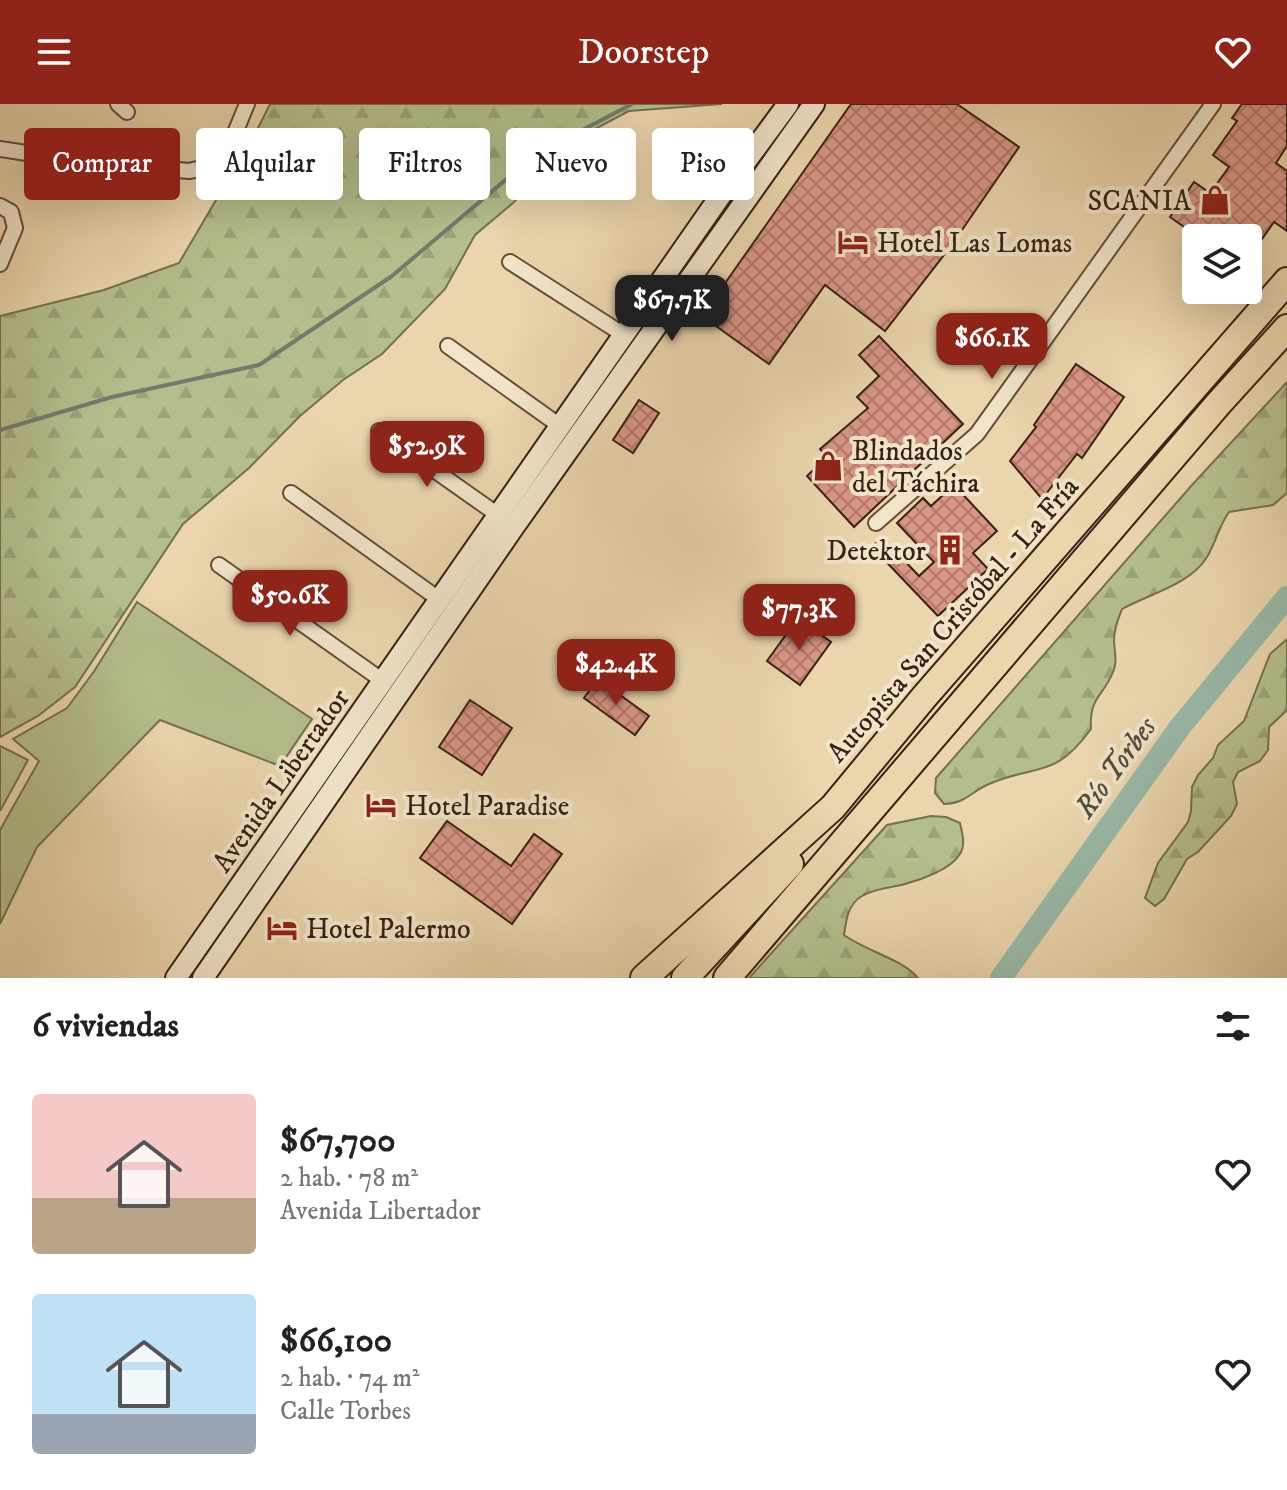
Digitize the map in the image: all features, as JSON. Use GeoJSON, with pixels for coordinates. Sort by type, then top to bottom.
{"type":"FeatureCollection","features":[{"type":"Feature","properties":{"kind":"highway","name":"Autopista San Cristóbal - La Fría"},"geometry":{"type":"LineString","coordinates":[[644,978],[833,807],[925,696],[1287,281]]}},
{"type":"Feature","properties":{"kind":"highway"},"geometry":{"type":"LineString","coordinates":[[727,978],[1287,328]]}},
{"type":"Feature","properties":{"kind":"highway"},"geometry":{"type":"LineString","coordinates":[[685,978],[779,878],[833,807]]}},
{"type":"Feature","properties":{"kind":"main road","name":"Avenida Libertador"},"geometry":{"type":"LineString","coordinates":[[176,978],[788,104]]}},
{"type":"Feature","properties":{"kind":"main road","name":"Avenida Libertador"},"geometry":{"type":"LineString","coordinates":[[203,978],[513,528],[814,104]]}},
{"type":"Feature","properties":{"kind":"street"},"geometry":{"type":"LineString","coordinates":[[0,149],[78,161],[189,171],[201,169],[210,166],[226,151],[247,104]]}},
{"type":"Feature","properties":{"kind":"street"},"geometry":{"type":"LineString","coordinates":[[876,523],[977,434],[1213,104]]}},
{"type":"Feature","properties":{"kind":"street"},"geometry":{"type":"LineString","coordinates":[[0,206],[11,212],[15,228],[0,264]]}},
{"type":"Feature","properties":{"kind":"street"},"geometry":{"type":"LineString","coordinates":[[510,262],[624,335]]}},
{"type":"Feature","properties":{"kind":"street"},"geometry":{"type":"LineString","coordinates":[[448,346],[560,426]]}},
{"type":"Feature","properties":{"kind":"street"},"geometry":{"type":"LineString","coordinates":[[379,431],[498,515]]}},
{"type":"Feature","properties":{"kind":"street"},"geometry":{"type":"LineString","coordinates":[[291,493],[440,600]]}},
{"type":"Feature","properties":{"kind":"street"},"geometry":{"type":"LineString","coordinates":[[219,565],[383,681]]}},
{"type":"Feature","properties":{"kind":"green space"},"geometry":{"type":"Polygon","coordinates":[[[270,104],[722,104],[629,111],[597,128],[506,128],[506,200],[516,200],[475,235],[445,289],[382,354],[343,380],[300,416],[249,468],[183,524],[75,687],[38,716],[0,737],[0,316],[104,290],[179,263],[216,200],[343,200],[343,128],[258,128],[270,104]]]}},
{"type":"Feature","properties":{"kind":"green space"},"geometry":{"type":"Polygon","coordinates":[[[1287,382],[1287,493],[1273,505],[1229,512],[1200,566],[1180,581],[1122,609],[1115,632],[1113,672],[1094,703],[1091,729],[1066,756],[1044,768],[989,784],[958,802],[944,804],[935,793],[936,778],[1192,485],[1287,382]]]}},
{"type":"Feature","properties":{"kind":"green space"},"geometry":{"type":"Polygon","coordinates":[[[137,602],[312,719],[280,766],[160,720],[37,847],[0,924],[0,830],[39,761],[13,739],[67,708],[95,670],[137,602]]]}},
{"type":"Feature","properties":{"kind":"green space"},"geometry":{"type":"Polygon","coordinates":[[[1287,639],[1287,710],[1269,727],[1268,750],[1260,761],[1238,772],[1233,782],[1237,804],[1231,816],[1198,852],[1187,859],[1164,899],[1155,906],[1145,898],[1158,863],[1188,822],[1192,787],[1213,758],[1218,745],[1244,721],[1270,654],[1287,639]]]}},
{"type":"Feature","properties":{"kind":"green space"},"geometry":{"type":"Polygon","coordinates":[[[0,746],[28,760],[0,811],[0,746]]]}},
{"type":"Feature","properties":{"kind":"green space"},"geometry":{"type":"Polygon","coordinates":[[[931,816],[946,817],[960,823],[963,842],[960,854],[943,869],[927,877],[872,891],[857,899],[847,918],[844,935],[903,966],[918,978],[749,978],[887,825],[931,816]]]}},
{"type":"Feature","properties":{"kind":"building"},"geometry":{"type":"Polygon","coordinates":[[[851,104],[957,104],[1019,147],[951,246],[885,331],[825,285],[769,364],[702,316],[851,104]]]}},
{"type":"Feature","properties":{"kind":"building"},"geometry":{"type":"Polygon","coordinates":[[[1242,104],[1287,104],[1287,146],[1276,163],[1287,171],[1287,231],[1274,222],[1262,239],[1262,224],[1182,225],[1170,217],[1194,182],[1210,193],[1229,167],[1213,155],[1237,121],[1232,118],[1242,104]]]}},
{"type":"Feature","properties":{"kind":"building"},"geometry":{"type":"Polygon","coordinates":[[[879,336],[963,424],[854,527],[807,476],[827,457],[820,449],[868,408],[857,397],[879,376],[859,355],[879,336]]]}},
{"type":"Feature","properties":{"kind":"building"},"geometry":{"type":"Polygon","coordinates":[[[1076,364],[1124,397],[1082,458],[1077,454],[1042,499],[1010,461],[1076,364]]]}},
{"type":"Feature","properties":{"kind":"building"},"geometry":{"type":"Polygon","coordinates":[[[639,400],[659,413],[633,453],[613,440],[639,400]]]}},
{"type":"Feature","properties":{"kind":"building","name":"Detektor"},"geometry":{"type":"Polygon","coordinates":[[[954,485],[997,531],[973,553],[988,569],[938,616],[872,547],[882,537],[919,576],[934,562],[897,523],[923,498],[931,506],[954,485]]]}},
{"type":"Feature","properties":{"kind":"building"},"geometry":{"type":"Polygon","coordinates":[[[798,618],[831,642],[800,685],[767,661],[798,618]]]}},
{"type":"Feature","properties":{"kind":"building"},"geometry":{"type":"Polygon","coordinates":[[[598,679],[649,716],[635,735],[584,698],[598,679]]]}},
{"type":"Feature","properties":{"kind":"building"},"geometry":{"type":"Polygon","coordinates":[[[470,700],[512,728],[482,775],[439,747],[470,700]]]}},
{"type":"Feature","properties":{"kind":"building"},"geometry":{"type":"Polygon","coordinates":[[[447,821],[511,866],[534,834],[562,854],[512,924],[420,858],[447,821]]]}},
{"type":"Feature","properties":{"kind":"waterway"},"geometry":{"type":"LineString","coordinates":[[0,430],[112,397],[259,365],[392,276],[535,155],[632,104]]}},
{"type":"Feature","properties":{"kind":"waterway","name":"Río Torbes"},"geometry":{"type":"LineString","coordinates":[[1001,978],[1180,727],[1287,597]]}},
{"type":"Feature","properties":{"kind":"place","name":"SCANIA"},"geometry":{"type":"Point","coordinates":[1215,200]}},
{"type":"Feature","properties":{"kind":"place","name":"Hotel Las Lomas"},"geometry":{"type":"Point","coordinates":[853,242]}},
{"type":"Feature","properties":{"kind":"place","name":"Blindados del Táchira"},"geometry":{"type":"Point","coordinates":[828,466]}},
{"type":"Feature","properties":{"kind":"place","name":"Detektor"},"geometry":{"type":"Point","coordinates":[950,550]}},
{"type":"Feature","properties":{"kind":"place","name":"Hotel Paradise"},"geometry":{"type":"Point","coordinates":[381,805]}},
{"type":"Feature","properties":{"kind":"place","name":"Hotel Palermo"},"geometry":{"type":"Point","coordinates":[282,928]}}]}
